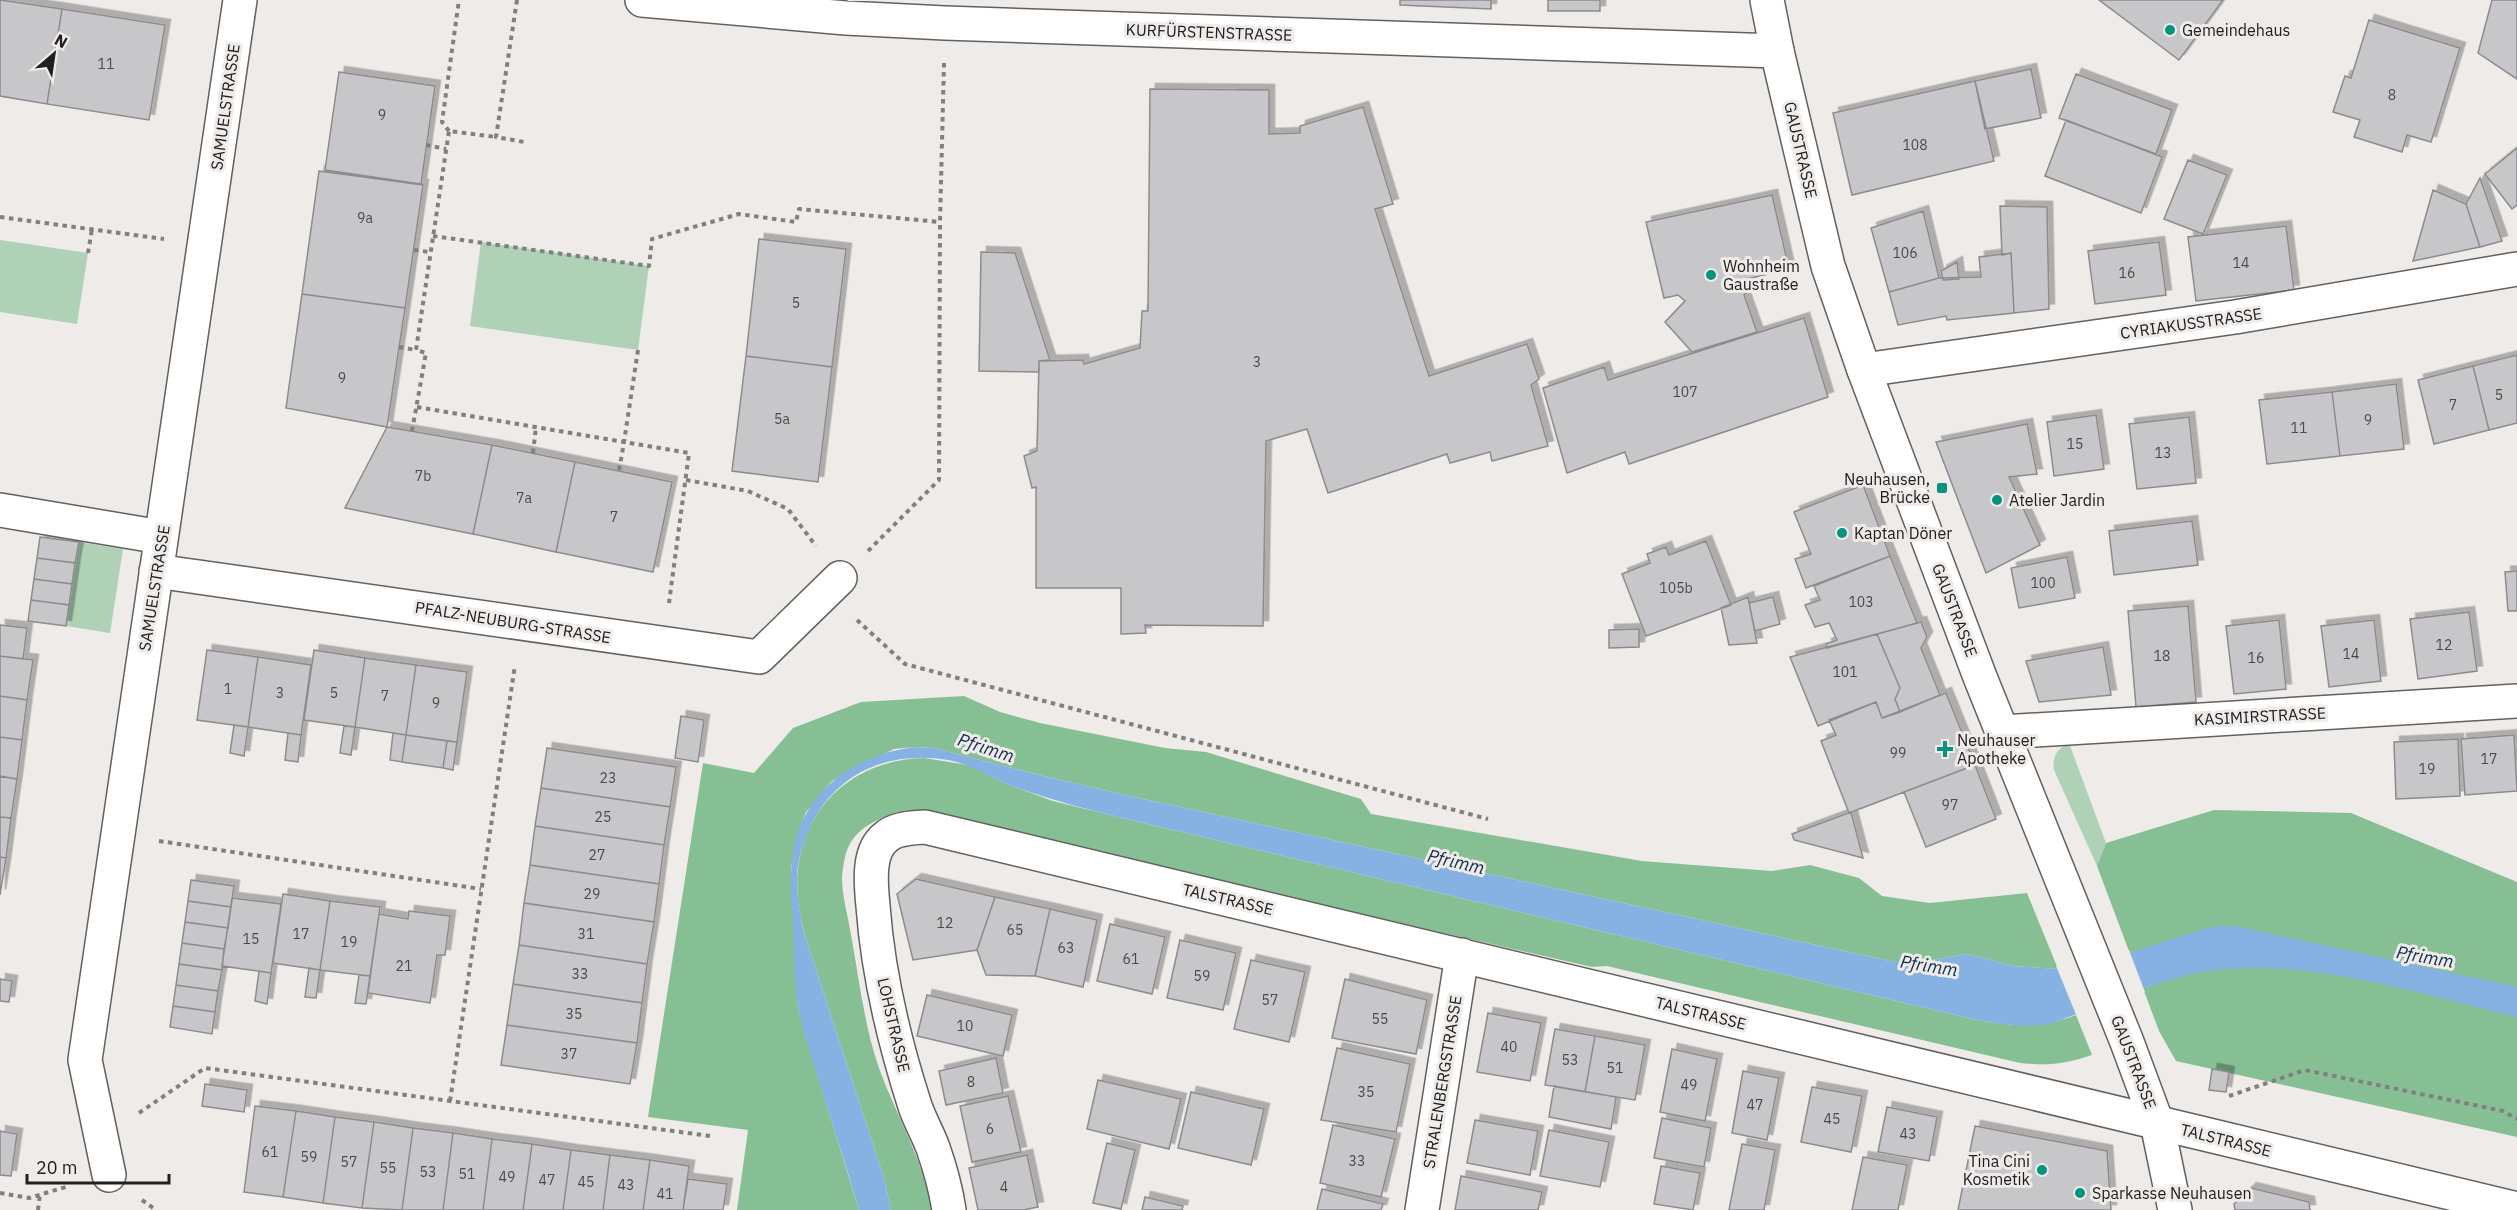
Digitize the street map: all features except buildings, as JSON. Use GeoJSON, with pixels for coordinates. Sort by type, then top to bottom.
{"type":"FeatureCollection","features":[{"type":"Feature","properties":{"kind":"street","name":"SAMUELSTRASSE"},"geometry":{"type":"LineString","coordinates":[[109,1175],[85,1060],[240,0]]}},
{"type":"Feature","properties":{"kind":"street","name":"KURFÜRSTENSTRASSE"},"geometry":{"type":"LineString","coordinates":[[642,0],[846,18],[945,24],[1777,51]]}},
{"type":"Feature","properties":{"kind":"street","name":"GAUSTRASSE"},"geometry":{"type":"LineString","coordinates":[[1767,0],[1828,266],[1864,370],[2002,732],[2127,1042],[2157,1123],[2175,1210]]}},
{"type":"Feature","properties":{"kind":"street","name":"CYRIAKUSSTRASSE"},"geometry":{"type":"LineString","coordinates":[[1864,370],[2235,317],[2517,269]]}},
{"type":"Feature","properties":{"kind":"street"},"geometry":{"type":"LineString","coordinates":[[0,510],[161,537]]}},
{"type":"Feature","properties":{"kind":"street","name":"PFALZ-NEUBURG-STRASSE"},"geometry":{"type":"LineString","coordinates":[[156,571],[759,657],[833,584]]}},
{"type":"Feature","properties":{"kind":"street","name":"KASIMIRSTRASSE"},"geometry":{"type":"LineString","coordinates":[[2002,732],[2517,701]]}},
{"type":"Feature","properties":{"kind":"street","name":"TALSTRASSE"},"geometry":{"type":"LineString","coordinates":[[885,837],[903,829],[925,827],[2192,1133],[2517,1209]]}},
{"type":"Feature","properties":{"kind":"street","name":"LOHSTRASSE"},"geometry":{"type":"LineString","coordinates":[[885,837],[875,853],[871,878],[875,933],[885,1000],[916,1109],[933,1149],[949,1210]]}},
{"type":"Feature","properties":{"kind":"street","name":"STRALENBERGSTRASSE"},"geometry":{"type":"LineString","coordinates":[[1422,1210],[1462,955]]}},
{"type":"Feature","properties":{"kind":"path"},"geometry":{"type":"LineString","coordinates":[[459,0],[442,122],[449,131],[524,142]]}},
{"type":"Feature","properties":{"kind":"path"},"geometry":{"type":"LineString","coordinates":[[496,137],[517,0]]}},
{"type":"Feature","properties":{"kind":"path"},"geometry":{"type":"LineString","coordinates":[[833,584],[939,480],[939,222],[945,24]]}},
{"type":"Feature","properties":{"kind":"path"},"geometry":{"type":"LineString","coordinates":[[416,350],[449,131]]}},
{"type":"Feature","properties":{"kind":"path"},"geometry":{"type":"LineString","coordinates":[[426,145],[446,148]]}},
{"type":"Feature","properties":{"kind":"path"},"geometry":{"type":"LineString","coordinates":[[433,236],[649,266],[652,239],[739,214],[796,222],[799,210],[939,222]]}},
{"type":"Feature","properties":{"kind":"path"},"geometry":{"type":"LineString","coordinates":[[0,217],[206,244]]}},
{"type":"Feature","properties":{"kind":"path"},"geometry":{"type":"LineString","coordinates":[[88,253],[92,229]]}},
{"type":"Feature","properties":{"kind":"path"},"geometry":{"type":"LineString","coordinates":[[414,250],[430,252]]}},
{"type":"Feature","properties":{"kind":"path"},"geometry":{"type":"LineString","coordinates":[[399,347],[426,353],[412,431]]}},
{"type":"Feature","properties":{"kind":"path"},"geometry":{"type":"LineString","coordinates":[[619,471],[638,350]]}},
{"type":"Feature","properties":{"kind":"path"},"geometry":{"type":"LineString","coordinates":[[417,407],[689,453],[664,645]]}},
{"type":"Feature","properties":{"kind":"path"},"geometry":{"type":"LineString","coordinates":[[533,453],[536,427]]}},
{"type":"Feature","properties":{"kind":"path"},"geometry":{"type":"LineString","coordinates":[[686,480],[748,491],[788,509],[833,584],[904,664],[1488,819]]}},
{"type":"Feature","properties":{"kind":"path"},"geometry":{"type":"LineString","coordinates":[[450,1101],[521,622]]}},
{"type":"Feature","properties":{"kind":"path"},"geometry":{"type":"LineString","coordinates":[[117,834],[481,889]]}},
{"type":"Feature","properties":{"kind":"path"},"geometry":{"type":"LineString","coordinates":[[101,1139],[206,1068],[710,1136]]}},
{"type":"Feature","properties":{"kind":"path"},"geometry":{"type":"LineString","coordinates":[[2192,1133],[2231,1094],[2305,1070],[2503,1111],[2517,1119]]}},
{"type":"Feature","properties":{"kind":"path"},"geometry":{"type":"LineString","coordinates":[[0,1193],[29,1198],[109,1175]]}},
{"type":"Feature","properties":{"kind":"path"},"geometry":{"type":"LineString","coordinates":[[38,1210],[40,1194]]}},
{"type":"Feature","properties":{"kind":"green space"},"geometry":{"type":"Polygon","coordinates":[[[0,240],[88,253],[77,324],[0,312],[0,240]]]}},
{"type":"Feature","properties":{"kind":"green space"},"geometry":{"type":"Polygon","coordinates":[[[481,242],[649,266],[638,350],[470,326],[481,242]]]}},
{"type":"Feature","properties":{"kind":"green space"},"geometry":{"type":"Polygon","coordinates":[[[79,542],[123,549],[110,633],[66,626],[79,542]]]}},
{"type":"Feature","properties":{"kind":"green space"},"geometry":{"type":"Polygon","coordinates":[[[964,696],[1000,712],[1040,723],[1165,748],[1206,752],[1361,799],[1371,814],[1642,861],[1772,871],[1810,865],[1859,878],[1882,896],[1930,903],[2027,893],[2058,969],[2014,966],[1967,954],[1926,961],[1895,962],[1134,797],[934,748],[894,749],[832,781],[806,812],[799,830],[791,867],[798,1006],[859,1210],[737,1210],[748,1130],[648,1117],[703,763],[754,773],[793,728],[861,702],[964,696]]]}},
{"type":"Feature","properties":{"kind":"green space"},"geometry":{"type":"Polygon","coordinates":[[[2069,743],[2106,843],[2097,866],[2054,770],[2056,754],[2069,743]]]}},
{"type":"Feature","properties":{"kind":"green space"},"geometry":{"type":"Polygon","coordinates":[[[924,758],[968,765],[1004,783],[1053,801],[1977,1020],[2026,1025],[2050,1023],[2076,1015],[2092,1055],[2057,1064],[2020,1063],[1607,966],[1592,967],[906,810],[876,821],[856,836],[847,850],[842,877],[862,1001],[873,1049],[922,1172],[932,1210],[891,1210],[884,1178],[804,933],[798,901],[798,872],[803,845],[813,821],[828,800],[847,783],[869,770],[895,761],[924,758]]]}},
{"type":"Feature","properties":{"kind":"green space"},"geometry":{"type":"Polygon","coordinates":[[[2214,810],[2351,813],[2517,882],[2517,1137],[2176,1061],[2159,1031],[2097,866],[2106,843],[2214,810]]]}},
{"type":"Feature","properties":{"kind":"water","name":"Pfrimm"},"geometry":{"type":"Polygon","coordinates":[[[915,747],[934,748],[1134,797],[1895,962],[1926,961],[1967,954],[2014,966],[2076,970],[2204,929],[2221,926],[2240,927],[2517,987],[2517,1017],[2354,978],[2311,971],[2269,968],[2228,969],[2188,975],[2136,991],[2050,1024],[2023,1026],[1977,1020],[1101,812],[1012,786],[973,768],[948,760],[920,758],[894,760],[871,767],[850,779],[832,795],[817,815],[805,838],[797,874],[798,899],[804,933],[884,1178],[891,1210],[859,1210],[800,1014],[795,975],[791,895],[792,856],[800,826],[810,807],[838,777],[874,757],[915,747]]]}},
{"type":"Feature","properties":{"kind":"pier"},"geometry":{"type":"Polygon","coordinates":[[[2129,950],[2145,992],[2077,1017],[2056,966],[2076,967],[2129,950]]]}},
{"type":"Feature","properties":{"kind":"place","name":"Gemeindehaus"},"geometry":{"type":"Point","coordinates":[2170,30]}},
{"type":"Feature","properties":{"kind":"place","name":"Wohnheim Gaustraße"},"geometry":{"type":"Point","coordinates":[1711,275]}},
{"type":"Feature","properties":{"kind":"place","name":"Neuhausen, Brücke"},"geometry":{"type":"Point","coordinates":[1942,488]}},
{"type":"Feature","properties":{"kind":"place","name":"Atelier Jardin"},"geometry":{"type":"Point","coordinates":[1997,500]}},
{"type":"Feature","properties":{"kind":"place","name":"Kaptan Döner"},"geometry":{"type":"Point","coordinates":[1842,533]}},
{"type":"Feature","properties":{"kind":"place","name":"Neuhauser Apotheke"},"geometry":{"type":"Point","coordinates":[1945,749]}},
{"type":"Feature","properties":{"kind":"place","name":"Tina Cini Kosmetik"},"geometry":{"type":"Point","coordinates":[2042,1170]}},
{"type":"Feature","properties":{"kind":"place","name":"Sparkasse Neuhausen"},"geometry":{"type":"Point","coordinates":[2080,1193]}}]}
